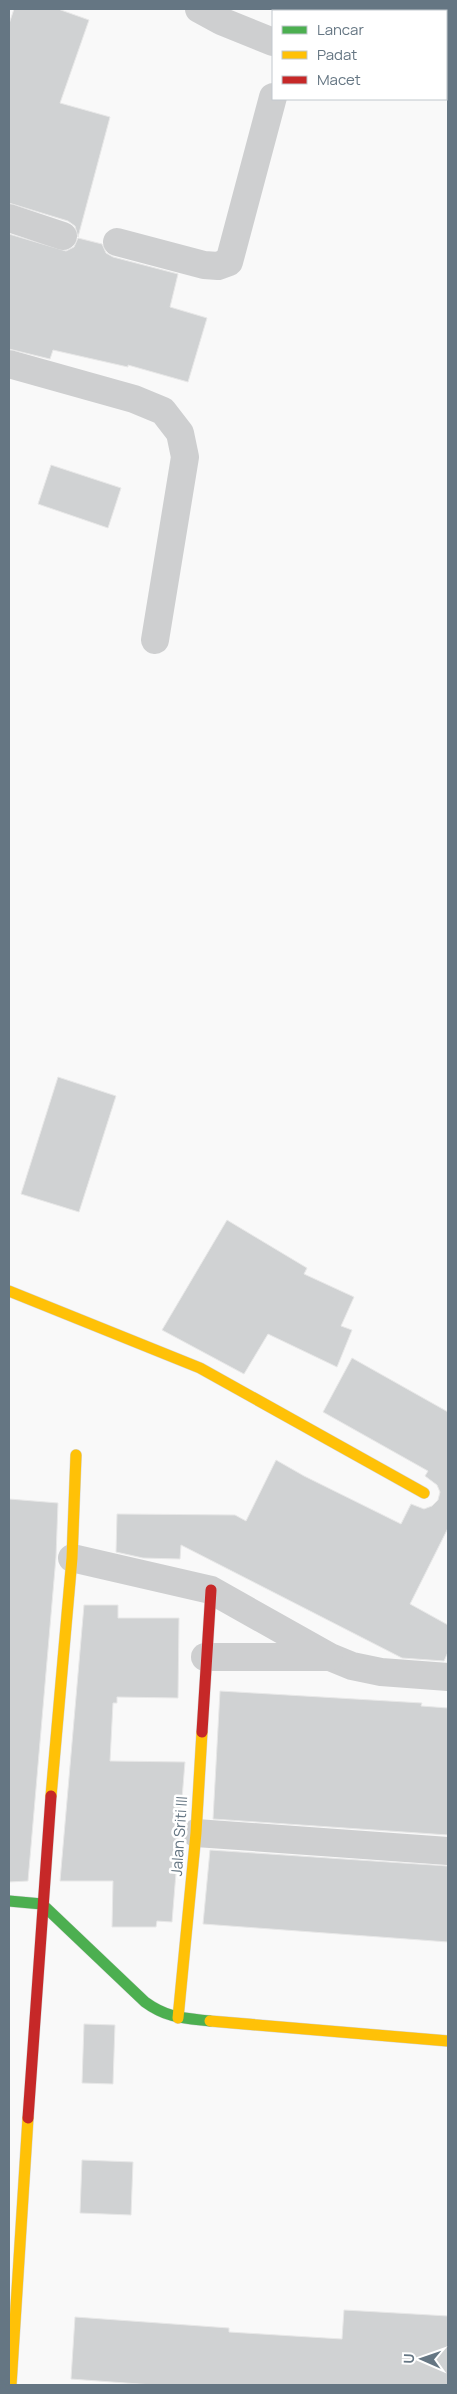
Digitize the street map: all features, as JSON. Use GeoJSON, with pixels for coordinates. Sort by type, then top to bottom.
{"type":"FeatureCollection","features":[{"type":"Feature","properties":{"kind":"street"},"geometry":{"type":"LineString","coordinates":[[199,9],[221,21],[272,42]]}},
{"type":"Feature","properties":{"kind":"street"},"geometry":{"type":"LineString","coordinates":[[117,242],[204,265],[218,266],[229,262],[272,100]]}},
{"type":"Feature","properties":{"kind":"street"},"geometry":{"type":"LineString","coordinates":[[9,218],[63,236]]}},
{"type":"Feature","properties":{"kind":"street"},"geometry":{"type":"LineString","coordinates":[[9,364],[134,399],[163,411],[180,433],[185,457],[155,640]]}},
{"type":"Feature","properties":{"kind":"street"},"geometry":{"type":"LineString","coordinates":[[9,1291],[200,1368],[424,1492]]}},
{"type":"Feature","properties":{"kind":"street"},"geometry":{"type":"LineString","coordinates":[[11,2385],[42,1904],[72,1558],[76,1454]]}},
{"type":"Feature","properties":{"kind":"street"},"geometry":{"type":"LineString","coordinates":[[72,1558],[211,1590],[330,1657],[352,1666],[381,1672],[448,1677]]}},
{"type":"Feature","properties":{"kind":"street","name":"Jalan Sriti III"},"geometry":{"type":"LineString","coordinates":[[178,2018],[196,1833],[205,1657],[211,1590]]}},
{"type":"Feature","properties":{"kind":"street"},"geometry":{"type":"LineString","coordinates":[[205,1657],[330,1657]]}},
{"type":"Feature","properties":{"kind":"street"},"geometry":{"type":"LineString","coordinates":[[196,1833],[448,1851]]}},
{"type":"Feature","properties":{"kind":"street"},"geometry":{"type":"LineString","coordinates":[[9,1901],[42,1904],[145,2002],[160,2013],[178,2018],[448,2041]]}},
{"type":"Feature","properties":{"kind":"building"},"geometry":{"type":"Polygon","coordinates":[[[14,9],[58,9],[89,20],[60,103],[110,117],[78,237],[75,226],[68,221],[9,203],[9,24],[14,9]]]}},
{"type":"Feature","properties":{"kind":"building"},"geometry":{"type":"Polygon","coordinates":[[[9,234],[66,251],[74,247],[78,238],[102,244],[106,253],[113,257],[178,274],[170,307],[207,318],[188,382],[128,365],[128,367],[53,350],[50,359],[9,349],[9,234]]]}},
{"type":"Feature","properties":{"kind":"building"},"geometry":{"type":"Polygon","coordinates":[[[51,465],[121,488],[108,528],[38,504],[51,465]]]}},
{"type":"Feature","properties":{"kind":"building"},"geometry":{"type":"Polygon","coordinates":[[[58,1077],[116,1096],[79,1212],[21,1194],[58,1077]]]}},
{"type":"Feature","properties":{"kind":"building"},"geometry":{"type":"Polygon","coordinates":[[[227,1220],[307,1268],[304,1274],[354,1297],[341,1326],[352,1330],[337,1367],[268,1334],[244,1374],[162,1330],[227,1220]]]}},
{"type":"Feature","properties":{"kind":"building"},"geometry":{"type":"Polygon","coordinates":[[[352,1358],[448,1412],[448,1528],[410,1604],[448,1625],[448,1652],[444,1661],[402,1658],[181,1545],[180,1559],[143,1558],[116,1552],[117,1514],[235,1515],[246,1521],[276,1460],[401,1524],[411,1504],[424,1509],[432,1506],[438,1500],[440,1492],[437,1485],[425,1476],[428,1471],[323,1412],[352,1358]]]}},
{"type":"Feature","properties":{"kind":"building"},"geometry":{"type":"Polygon","coordinates":[[[9,1499],[58,1503],[56,1557],[28,1881],[9,1882],[9,1499]]]}},
{"type":"Feature","properties":{"kind":"building"},"geometry":{"type":"Polygon","coordinates":[[[84,1605],[118,1605],[118,1618],[179,1618],[178,1698],[117,1697],[117,1703],[113,1703],[110,1761],[185,1762],[172,1922],[157,1921],[156,1927],[112,1927],[113,1881],[60,1881],[84,1605]]]}},
{"type":"Feature","properties":{"kind":"building"},"geometry":{"type":"Polygon","coordinates":[[[220,1691],[422,1703],[421,1706],[448,1708],[448,1835],[213,1819],[220,1691]]]}},
{"type":"Feature","properties":{"kind":"building"},"geometry":{"type":"Polygon","coordinates":[[[210,1850],[448,1866],[448,1942],[203,1924],[210,1850]]]}},
{"type":"Feature","properties":{"kind":"building"},"geometry":{"type":"Polygon","coordinates":[[[84,2024],[115,2025],[113,2084],[82,2083],[84,2024]]]}},
{"type":"Feature","properties":{"kind":"building"},"geometry":{"type":"Polygon","coordinates":[[[82,2160],[133,2162],[131,2215],[80,2213],[82,2160]]]}},
{"type":"Feature","properties":{"kind":"building"},"geometry":{"type":"Polygon","coordinates":[[[344,2310],[448,2316],[448,2385],[153,2385],[71,2379],[75,2317],[229,2328],[229,2332],[342,2339],[344,2310]]]}},
{"type":"Feature","properties":{"kind":"traffic: fast"},"geometry":{"type":"LineString","coordinates":[[9,1901],[42,1904],[145,2002],[153,2007],[176,2016],[210,2021]]}},
{"type":"Feature","properties":{"kind":"traffic: slow"},"geometry":{"type":"LineString","coordinates":[[9,1291],[200,1368],[424,1493]]}},
{"type":"Feature","properties":{"kind":"traffic: slow"},"geometry":{"type":"LineString","coordinates":[[51,1796],[72,1558],[76,1455]]}},
{"type":"Feature","properties":{"kind":"traffic: slow"},"geometry":{"type":"LineString","coordinates":[[178,2018],[196,1833],[202,1732]]}},
{"type":"Feature","properties":{"kind":"traffic: slow"},"geometry":{"type":"LineString","coordinates":[[210,2021],[448,2041]]}},
{"type":"Feature","properties":{"kind":"traffic: slow"},"geometry":{"type":"LineString","coordinates":[[11,2385],[28,2118]]}},
{"type":"Feature","properties":{"kind":"traffic: jam"},"geometry":{"type":"LineString","coordinates":[[202,1732],[211,1590]]}},
{"type":"Feature","properties":{"kind":"traffic: jam"},"geometry":{"type":"LineString","coordinates":[[28,2118],[51,1796]]}}]}
